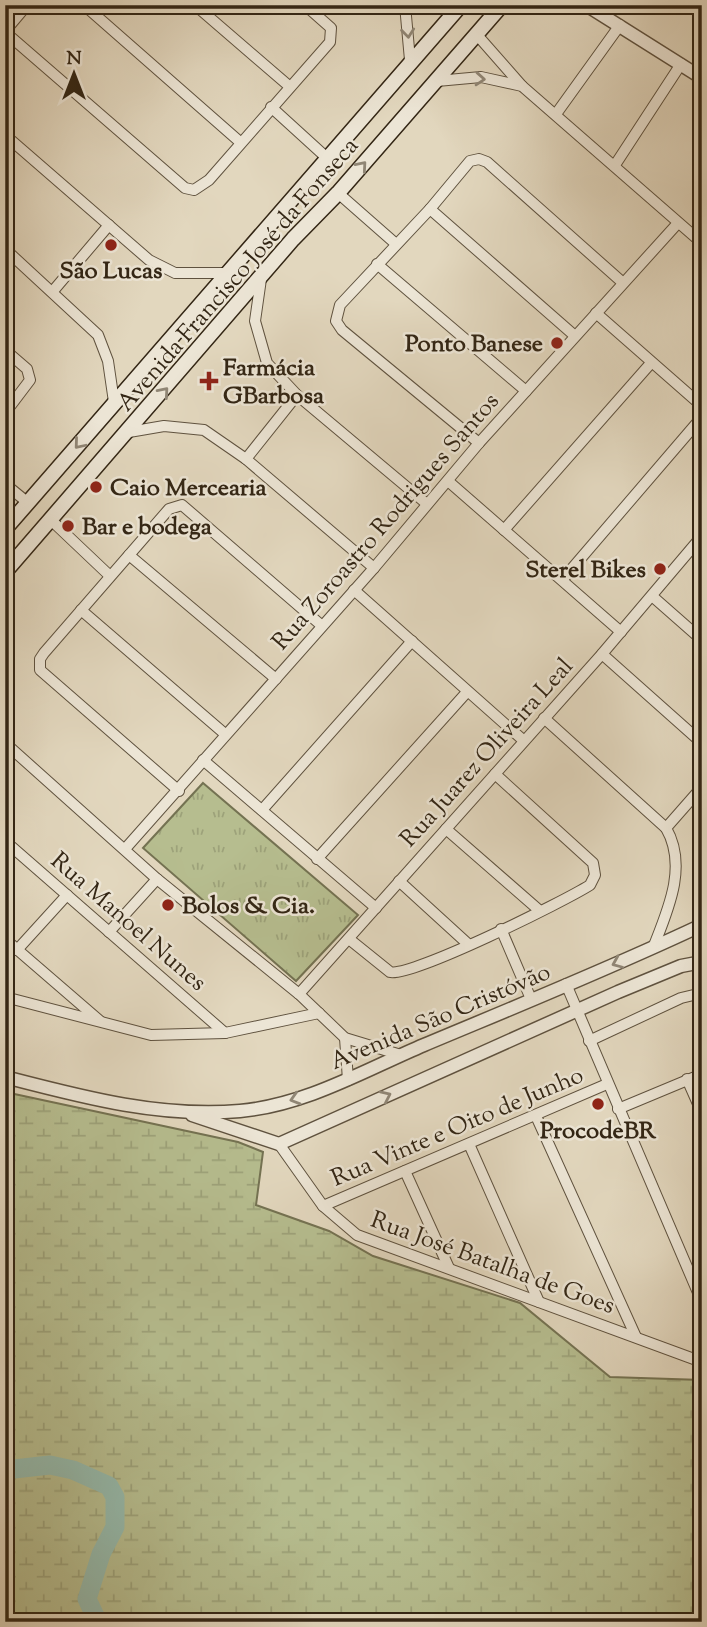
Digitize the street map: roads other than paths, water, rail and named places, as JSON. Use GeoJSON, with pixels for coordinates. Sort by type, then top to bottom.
{"type":"FeatureCollection","features":[{"type":"Feature","properties":{"kind":"main road","name":"Avenida Francisco José da Fonseca"},"geometry":{"type":"LineString","coordinates":[[5,528],[225,273],[295,199],[410,60],[461,5]]}},
{"type":"Feature","properties":{"kind":"main road","name":"Avenida Francisco José da Fonseca"},"geometry":{"type":"LineString","coordinates":[[5,571],[52,521],[293,239],[315,219],[478,36],[502,5]]}},
{"type":"Feature","properties":{"kind":"main road"},"geometry":{"type":"LineString","coordinates":[[295,199],[302,215],[315,219]]}},
{"type":"Feature","properties":{"kind":"main road"},"geometry":{"type":"LineString","coordinates":[[279,215],[288,214],[295,222],[293,239]]}},
{"type":"Feature","properties":{"kind":"street"},"geometry":{"type":"LineString","coordinates":[[27,5],[5,32],[189,190],[200,188],[209,180],[330,42],[332,36],[328,26],[305,5]]}},
{"type":"Feature","properties":{"kind":"street"},"geometry":{"type":"LineString","coordinates":[[84,5],[240,142]]}},
{"type":"Feature","properties":{"kind":"street"},"geometry":{"type":"LineString","coordinates":[[195,5],[289,86]]}},
{"type":"Feature","properties":{"kind":"street"},"geometry":{"type":"LineString","coordinates":[[405,5],[410,60]]}},
{"type":"Feature","properties":{"kind":"street"},"geometry":{"type":"LineString","coordinates":[[586,5],[702,78]]}},
{"type":"Feature","properties":{"kind":"street"},"geometry":{"type":"LineString","coordinates":[[604,5],[617,23]]}},
{"type":"Feature","properties":{"kind":"street"},"geometry":{"type":"LineString","coordinates":[[556,114],[617,23]]}},
{"type":"Feature","properties":{"kind":"street"},"geometry":{"type":"LineString","coordinates":[[478,36],[522,86],[702,243]]}},
{"type":"Feature","properties":{"kind":"street"},"geometry":{"type":"LineString","coordinates":[[615,165],[681,64]]}},
{"type":"Feature","properties":{"kind":"street"},"geometry":{"type":"LineString","coordinates":[[437,81],[481,77],[522,86]]}},
{"type":"Feature","properties":{"kind":"street"},"geometry":{"type":"LineString","coordinates":[[271,107],[327,158]]}},
{"type":"Feature","properties":{"kind":"street"},"geometry":{"type":"LineString","coordinates":[[5,135],[108,225],[166,271],[225,273]]}},
{"type":"Feature","properties":{"kind":"street"},"geometry":{"type":"LineString","coordinates":[[479,443],[338,327],[340,305],[430,209],[470,161],[483,159],[622,282]]}},
{"type":"Feature","properties":{"kind":"street"},"geometry":{"type":"LineString","coordinates":[[338,193],[396,244]]}},
{"type":"Feature","properties":{"kind":"street"},"geometry":{"type":"LineString","coordinates":[[430,209],[575,336]]}},
{"type":"Feature","properties":{"kind":"street","name":"Rua Zoroastro Rodrigues Santos"},"geometry":{"type":"LineString","coordinates":[[125,849],[374,568],[479,443],[678,223]]}},
{"type":"Feature","properties":{"kind":"street"},"geometry":{"type":"LineString","coordinates":[[53,291],[108,225]]}},
{"type":"Feature","properties":{"kind":"street"},"geometry":{"type":"LineString","coordinates":[[5,249],[98,335],[108,361],[114,402]]}},
{"type":"Feature","properties":{"kind":"street"},"geometry":{"type":"LineString","coordinates":[[377,264],[526,391]]}},
{"type":"Feature","properties":{"kind":"street"},"geometry":{"type":"LineString","coordinates":[[261,278],[255,308],[259,342],[267,363],[297,395],[427,504]]}},
{"type":"Feature","properties":{"kind":"street"},"geometry":{"type":"LineString","coordinates":[[596,313],[702,406]]}},
{"type":"Feature","properties":{"kind":"street"},"geometry":{"type":"LineString","coordinates":[[5,350],[27,369],[30,380],[5,412]]}},
{"type":"Feature","properties":{"kind":"street"},"geometry":{"type":"LineString","coordinates":[[504,530],[652,362]]}},
{"type":"Feature","properties":{"kind":"street"},"geometry":{"type":"LineString","coordinates":[[246,459],[297,395]]}},
{"type":"Feature","properties":{"kind":"street"},"geometry":{"type":"LineString","coordinates":[[563,579],[702,417]]}},
{"type":"Feature","properties":{"kind":"street"},"geometry":{"type":"LineString","coordinates":[[129,432],[155,426],[200,428],[246,459],[374,568]]}},
{"type":"Feature","properties":{"kind":"street"},"geometry":{"type":"LineString","coordinates":[[448,481],[621,632]]}},
{"type":"Feature","properties":{"kind":"street"},"geometry":{"type":"LineString","coordinates":[[5,484],[27,502]]}},
{"type":"Feature","properties":{"kind":"street"},"geometry":{"type":"LineString","coordinates":[[179,791],[40,670],[40,659],[110,576],[169,509],[183,505],[321,625]]}},
{"type":"Feature","properties":{"kind":"street"},"geometry":{"type":"LineString","coordinates":[[52,521],[110,576]]}},
{"type":"Feature","properties":{"kind":"street","name":"Rua Juarez Oliveira Leal"},"geometry":{"type":"LineString","coordinates":[[299,994],[700,542]]}},
{"type":"Feature","properties":{"kind":"street"},"geometry":{"type":"LineString","coordinates":[[129,555],[276,679]]}},
{"type":"Feature","properties":{"kind":"street"},"geometry":{"type":"LineString","coordinates":[[354,590],[523,740]]}},
{"type":"Feature","properties":{"kind":"street"},"geometry":{"type":"LineString","coordinates":[[652,596],[702,640]]}},
{"type":"Feature","properties":{"kind":"street"},"geometry":{"type":"LineString","coordinates":[[81,610],[225,734]]}},
{"type":"Feature","properties":{"kind":"street"},"geometry":{"type":"LineString","coordinates":[[262,810],[412,641]]}},
{"type":"Feature","properties":{"kind":"street"},"geometry":{"type":"LineString","coordinates":[[602,654],[702,743]]}},
{"type":"Feature","properties":{"kind":"street"},"geometry":{"type":"LineString","coordinates":[[317,859],[467,692]]}},
{"type":"Feature","properties":{"kind":"street"},"geometry":{"type":"LineString","coordinates":[[544,718],[666,828],[671,838],[675,873],[668,911],[653,948]]}},
{"type":"Feature","properties":{"kind":"street"},"geometry":{"type":"LineString","coordinates":[[5,743],[157,879],[299,994],[345,1038],[401,1055]]}},
{"type":"Feature","properties":{"kind":"street"},"geometry":{"type":"LineString","coordinates":[[203,760],[376,908]]}},
{"type":"Feature","properties":{"kind":"street"},"geometry":{"type":"LineString","coordinates":[[349,939],[393,974],[468,944],[590,885],[595,875],[593,863],[495,774]]}},
{"type":"Feature","properties":{"kind":"street"},"geometry":{"type":"LineString","coordinates":[[666,828],[702,787]]}},
{"type":"Feature","properties":{"kind":"street"},"geometry":{"type":"LineString","coordinates":[[446,828],[540,911]]}},
{"type":"Feature","properties":{"kind":"street","name":"Rua Manoel Nunes"},"geometry":{"type":"LineString","coordinates":[[5,841],[225,1033]]}},
{"type":"Feature","properties":{"kind":"street"},"geometry":{"type":"LineString","coordinates":[[109,932],[157,879]]}},
{"type":"Feature","properties":{"kind":"street"},"geometry":{"type":"LineString","coordinates":[[399,881],[468,944]]}},
{"type":"Feature","properties":{"kind":"street"},"geometry":{"type":"LineString","coordinates":[[17,950],[66,895]]}},
{"type":"Feature","properties":{"kind":"street","name":"Avenida São Cristóvão"},"geometry":{"type":"LineString","coordinates":[[186,1113],[242,1111],[287,1102],[348,1080],[702,925]]}},
{"type":"Feature","properties":{"kind":"street"},"geometry":{"type":"LineString","coordinates":[[501,929],[531,999]]}},
{"type":"Feature","properties":{"kind":"street"},"geometry":{"type":"LineString","coordinates":[[5,939],[102,1023]]}},
{"type":"Feature","properties":{"kind":"street","name":"Avenida São Cristóvão"},"geometry":{"type":"LineString","coordinates":[[279,1144],[577,1011],[681,967],[702,962]]}},
{"type":"Feature","properties":{"kind":"street"},"geometry":{"type":"LineString","coordinates":[[566,985],[702,1302]]}},
{"type":"Feature","properties":{"kind":"street"},"geometry":{"type":"LineString","coordinates":[[589,1041],[681,998],[702,993]]}},
{"type":"Feature","properties":{"kind":"street"},"geometry":{"type":"LineString","coordinates":[[5,997],[151,1035],[225,1033],[319,1013]]}},
{"type":"Feature","properties":{"kind":"street"},"geometry":{"type":"LineString","coordinates":[[345,1038],[348,1080]]}},
{"type":"Feature","properties":{"kind":"street"},"geometry":{"type":"LineString","coordinates":[[618,1109],[702,1074]]}},
{"type":"Feature","properties":{"kind":"street"},"geometry":{"type":"LineString","coordinates":[[5,1077],[88,1099],[186,1113],[279,1144]]}},
{"type":"Feature","properties":{"kind":"street"},"geometry":{"type":"LineString","coordinates":[[687,1079],[702,1113]]}},
{"type":"Feature","properties":{"kind":"street","name":"Rua Vinte e Oito de Junho"},"geometry":{"type":"LineString","coordinates":[[323,1206],[607,1084]]}},
{"type":"Feature","properties":{"kind":"street"},"geometry":{"type":"LineString","coordinates":[[242,1111],[239,1121],[253,1136]]}},
{"type":"Feature","properties":{"kind":"street"},"geometry":{"type":"LineString","coordinates":[[537,1116],[636,1337]]}},
{"type":"Feature","properties":{"kind":"street","name":"Rua José Batalha de Goes"},"geometry":{"type":"LineString","coordinates":[[279,1144],[323,1206],[358,1236],[702,1362]]}},
{"type":"Feature","properties":{"kind":"street"},"geometry":{"type":"LineString","coordinates":[[469,1144],[539,1302]]}},
{"type":"Feature","properties":{"kind":"street"},"geometry":{"type":"LineString","coordinates":[[405,1171],[449,1268]]}},
{"type":"Feature","properties":{"kind":"waterway"},"geometry":{"type":"LineString","coordinates":[[5,1470],[50,1465],[73,1470],[109,1486],[115,1497],[115,1527],[101,1554],[87,1599],[98,1622]]}},
{"type":"Feature","properties":{"kind":"place","name":"São Lucas"},"geometry":{"type":"Point","coordinates":[111,245]}},
{"type":"Feature","properties":{"kind":"place","name":"Ponto Banese"},"geometry":{"type":"Point","coordinates":[557,343]}},
{"type":"Feature","properties":{"kind":"place","name":"Farmácia GBarbosa"},"geometry":{"type":"Point","coordinates":[209,381]}},
{"type":"Feature","properties":{"kind":"place","name":"Caio Mercearia"},"geometry":{"type":"Point","coordinates":[96,487]}},
{"type":"Feature","properties":{"kind":"place","name":"Bar e bodega"},"geometry":{"type":"Point","coordinates":[68,526]}},
{"type":"Feature","properties":{"kind":"place","name":"Sterel Bikes"},"geometry":{"type":"Point","coordinates":[660,569]}},
{"type":"Feature","properties":{"kind":"place","name":"Bolos & Cia."},"geometry":{"type":"Point","coordinates":[168,905]}},
{"type":"Feature","properties":{"kind":"place","name":"ProcodeBR"},"geometry":{"type":"Point","coordinates":[598,1104]}}]}
